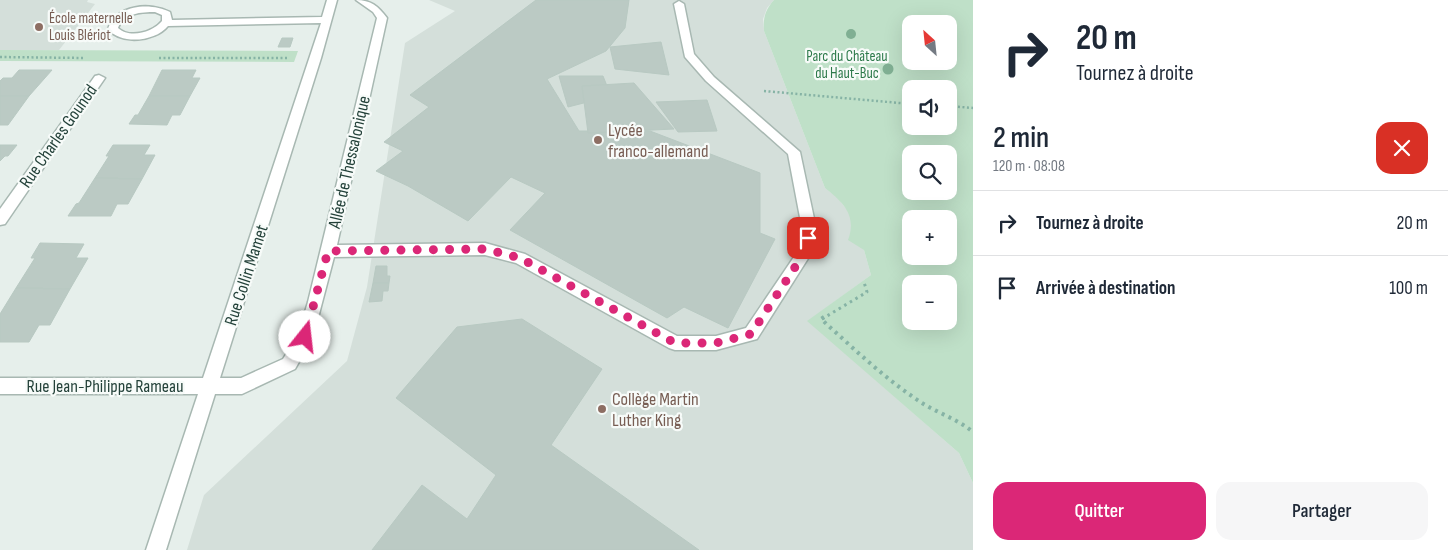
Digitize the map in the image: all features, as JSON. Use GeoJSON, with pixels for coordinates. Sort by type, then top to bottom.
{"type":"FeatureCollection","features":[{"type":"Feature","properties":{"kind":"street","name":"Rue Collin Mamet"},"geometry":{"type":"LineString","coordinates":[[156,550],[332,0]]}},
{"type":"Feature","properties":{"kind":"street","name":"Allée de Thessalonique"},"geometry":{"type":"LineString","coordinates":[[210,386],[242,386],[289,364],[305,337],[328,251],[382,18],[376,10],[361,0]]}},
{"type":"Feature","properties":{"kind":"street"},"geometry":{"type":"LineString","coordinates":[[328,251],[485,249],[520,258],[675,343],[716,343],[751,334],[807,249],[809,228],[794,152],[721,88],[689,55],[679,4]]}},
{"type":"Feature","properties":{"kind":"street"},"geometry":{"type":"LineString","coordinates":[[166,23],[167,14],[163,11],[157,9],[140,10],[117,20],[113,28],[120,35],[136,36],[154,32],[166,23],[327,20]]}},
{"type":"Feature","properties":{"kind":"street","name":"Rue Charles Gounod"},"geometry":{"type":"LineString","coordinates":[[0,220],[99,78]]}},
{"type":"Feature","properties":{"kind":"street","name":"Rue Jean-Philippe Rameau"},"geometry":{"type":"LineString","coordinates":[[0,386],[210,386]]}},
{"type":"Feature","properties":{"kind":"path"},"geometry":{"type":"LineString","coordinates":[[721,88],[902,103]]}},
{"type":"Feature","properties":{"kind":"path"},"geometry":{"type":"LineString","coordinates":[[957,107],[973,108]]}},
{"type":"Feature","properties":{"kind":"path"},"geometry":{"type":"LineString","coordinates":[[864,282],[867,292],[821,319],[885,377],[918,402],[966,426],[973,432]]}},
{"type":"Feature","properties":{"kind":"shaded area","name":"École maternelle Louis Blériot"},"geometry":{"type":"Polygon","coordinates":[[[0,0],[88,0],[87,2],[95,4],[59,50],[0,50],[0,0]]]}},
{"type":"Feature","properties":{"kind":"shaded area"},"geometry":{"type":"Polygon","coordinates":[[[429,0],[774,0],[767,8],[763,19],[764,31],[825,188],[837,197],[848,211],[864,250],[871,275],[808,321],[959,453],[973,483],[973,550],[187,550],[204,495],[347,361],[367,287],[405,43],[455,11],[429,0]]]}},
{"type":"Feature","properties":{"kind":"green space","name":"Parc du Château du Haut-Buc"},"geometry":{"type":"Polygon","coordinates":[[[774,0],[973,0],[973,483],[959,453],[807,321],[871,275],[864,250],[848,240],[851,224],[847,211],[838,199],[825,188],[764,31],[765,14],[774,0]]]}},
{"type":"Feature","properties":{"kind":"green space"},"geometry":{"type":"Polygon","coordinates":[[[0,50],[298,51],[294,62],[0,61],[0,50]]]}},
{"type":"Feature","properties":{"kind":"building"},"geometry":{"type":"Polygon","coordinates":[[[536,0],[629,0],[625,28],[606,51],[547,79],[579,131],[650,131],[760,173],[760,233],[775,239],[728,328],[684,307],[667,318],[510,230],[545,193],[511,177],[468,221],[408,186],[376,171],[403,151],[384,142],[429,107],[410,95],[536,0]]]}},
{"type":"Feature","properties":{"kind":"building"},"geometry":{"type":"Polygon","coordinates":[[[282,38],[293,38],[290,47],[278,47],[282,38]]]}},
{"type":"Feature","properties":{"kind":"building"},"geometry":{"type":"Polygon","coordinates":[[[661,42],[669,75],[615,69],[610,47],[661,42]]]}},
{"type":"Feature","properties":{"kind":"building"},"geometry":{"type":"Polygon","coordinates":[[[19,70],[52,70],[29,96],[0,96],[0,81],[3,78],[12,78],[19,70]]]}},
{"type":"Feature","properties":{"kind":"building"},"geometry":{"type":"Polygon","coordinates":[[[162,70],[196,70],[192,78],[200,78],[190,96],[149,96],[162,70]]]}},
{"type":"Feature","properties":{"kind":"building"},"geometry":{"type":"Polygon","coordinates":[[[559,76],[603,76],[611,96],[568,107],[559,76]]]}},
{"type":"Feature","properties":{"kind":"building"},"geometry":{"type":"Polygon","coordinates":[[[634,83],[674,129],[588,133],[582,86],[634,83]]]}},
{"type":"Feature","properties":{"kind":"building"},"geometry":{"type":"Polygon","coordinates":[[[0,96],[29,96],[8,125],[0,125],[0,96]]]}},
{"type":"Feature","properties":{"kind":"building"},"geometry":{"type":"Polygon","coordinates":[[[149,96],[190,96],[180,115],[172,115],[167,125],[129,124],[135,115],[138,115],[149,96]]]}},
{"type":"Feature","properties":{"kind":"building"},"geometry":{"type":"Polygon","coordinates":[[[707,100],[717,131],[678,132],[656,102],[707,100]]]}},
{"type":"Feature","properties":{"kind":"building"},"geometry":{"type":"Polygon","coordinates":[[[0,145],[17,145],[8,156],[5,156],[0,161],[0,145]]]}},
{"type":"Feature","properties":{"kind":"building"},"geometry":{"type":"Polygon","coordinates":[[[113,145],[150,145],[144,155],[155,155],[142,179],[95,178],[109,156],[106,156],[113,145]]]}},
{"type":"Feature","properties":{"kind":"building"},"geometry":{"type":"Polygon","coordinates":[[[95,178],[142,179],[128,204],[117,204],[111,216],[68,216],[95,178]]]}},
{"type":"Feature","properties":{"kind":"building"},"geometry":{"type":"Polygon","coordinates":[[[40,243],[84,244],[76,258],[88,258],[70,289],[16,288],[35,258],[31,258],[40,243]]]}},
{"type":"Feature","properties":{"kind":"building"},"geometry":{"type":"Polygon","coordinates":[[[376,266],[387,266],[387,276],[390,276],[389,283],[373,283],[376,266]]]}},
{"type":"Feature","properties":{"kind":"building"},"geometry":{"type":"Polygon","coordinates":[[[373,283],[389,283],[388,291],[383,291],[382,301],[369,302],[373,283]]]}},
{"type":"Feature","properties":{"kind":"building"},"geometry":{"type":"Polygon","coordinates":[[[16,288],[70,289],[50,325],[39,325],[29,342],[0,342],[0,314],[16,288]]]}},
{"type":"Feature","properties":{"kind":"building"},"geometry":{"type":"Polygon","coordinates":[[[522,319],[602,369],[551,445],[699,550],[372,550],[422,485],[467,519],[496,475],[396,398],[457,327],[522,319]]]}},
{"type":"Feature","properties":{"kind":"place","name":"École maternelle Louis Blériot"},"geometry":{"type":"Point","coordinates":[39,27]}},
{"type":"Feature","properties":{"kind":"place","name":"Lycée franco-allemand"},"geometry":{"type":"Point","coordinates":[598,140]}},
{"type":"Feature","properties":{"kind":"place","name":"Collège Martin Luther King"},"geometry":{"type":"Point","coordinates":[602,409]}},
{"type":"Feature","properties":{"kind":"route"},"geometry":{"type":"LineString","coordinates":[[305,337],[316,302],[328,251],[485,249],[520,258],[675,343],[716,343],[751,334],[807,249],[808,238]]}}]}
